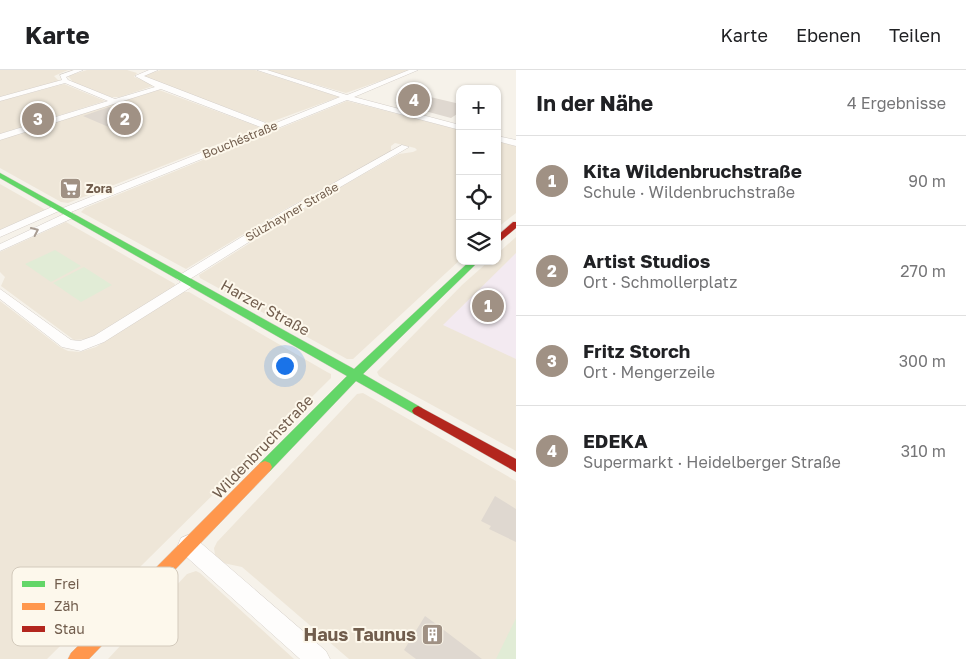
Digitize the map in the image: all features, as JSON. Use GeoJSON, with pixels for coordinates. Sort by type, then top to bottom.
{"type":"FeatureCollection","features":[{"type":"Feature","properties":{"kind":"street"},"geometry":{"type":"LineString","coordinates":[[66,81],[63,75],[78,70]]}},
{"type":"Feature","properties":{"kind":"street"},"geometry":{"type":"LineString","coordinates":[[154,70],[138,76],[161,87],[271,128]]}},
{"type":"Feature","properties":{"kind":"street"},"geometry":{"type":"LineString","coordinates":[[260,70],[456,127]]}},
{"type":"Feature","properties":{"kind":"street","name":"Bouchéstraße"},"geometry":{"type":"LineString","coordinates":[[0,234],[64,211],[416,70]]}},
{"type":"Feature","properties":{"kind":"street"},"geometry":{"type":"LineString","coordinates":[[0,99],[66,81],[114,101]]}},
{"type":"Feature","properties":{"kind":"street"},"geometry":{"type":"LineString","coordinates":[[0,137],[161,87]]}},
{"type":"Feature","properties":{"kind":"street"},"geometry":{"type":"LineString","coordinates":[[501,139],[516,143]]}},
{"type":"Feature","properties":{"kind":"street","name":"Sülzhayner Straße"},"geometry":{"type":"LineString","coordinates":[[0,293],[67,344],[81,346],[99,339],[288,213],[405,147]]}},
{"type":"Feature","properties":{"kind":"street","name":"Harzer Straße"},"geometry":{"type":"LineString","coordinates":[[0,175],[516,466]]}},
{"type":"Feature","properties":{"kind":"street","name":"Bouchéstraße"},"geometry":{"type":"LineString","coordinates":[[0,248],[64,211]]}},
{"type":"Feature","properties":{"kind":"street"},"geometry":{"type":"LineString","coordinates":[[501,237],[516,224]]}},
{"type":"Feature","properties":{"kind":"street","name":"Wildenbruchstraße"},"geometry":{"type":"LineString","coordinates":[[167,567],[355,375],[471,265]]}},
{"type":"Feature","properties":{"kind":"street"},"geometry":{"type":"LineString","coordinates":[[188,546],[318,659]]}},
{"type":"Feature","properties":{"kind":"street","name":"Wildenbruchstraße"},"geometry":{"type":"LineString","coordinates":[[77,659],[90,646]]}},
{"type":"Feature","properties":{"kind":"shaded area"},"geometry":{"type":"Polygon","coordinates":[[[0,70],[68,70],[54,76],[59,81],[0,97],[0,70]]]}},
{"type":"Feature","properties":{"kind":"shaded area"},"geometry":{"type":"Polygon","coordinates":[[[87,70],[127,70],[137,73],[134,77],[156,85],[120,97],[111,97],[73,82],[68,76],[87,70]]]}},
{"type":"Feature","properties":{"kind":"shaded area"},"geometry":{"type":"Polygon","coordinates":[[[161,70],[255,70],[339,97],[268,123],[141,76],[161,70]]]}},
{"type":"Feature","properties":{"kind":"shaded area"},"geometry":{"type":"Polygon","coordinates":[[[265,70],[411,70],[346,93],[265,70]]]}},
{"type":"Feature","properties":{"kind":"shaded area"},"geometry":{"type":"Polygon","coordinates":[[[64,84],[105,101],[0,134],[0,101],[64,84]]]}},
{"type":"Feature","properties":{"kind":"shaded area"},"geometry":{"type":"Polygon","coordinates":[[[159,90],[259,128],[68,203],[61,202],[0,168],[0,139],[159,90]]]}},
{"type":"Feature","properties":{"kind":"shaded area"},"geometry":{"type":"Polygon","coordinates":[[[347,101],[456,129],[456,264],[353,359],[347,359],[200,278],[199,275],[330,193],[399,154],[417,150],[415,148],[395,143],[391,146],[391,151],[284,210],[186,269],[81,212],[85,208],[347,101]]]}},
{"type":"Feature","properties":{"kind":"shaded area"},"geometry":{"type":"Polygon","coordinates":[[[501,141],[516,146],[516,213],[501,225],[501,141]]]}},
{"type":"Feature","properties":{"kind":"shaded area"},"geometry":{"type":"Polygon","coordinates":[[[0,184],[44,209],[45,210],[0,230],[0,184]]]}},
{"type":"Feature","properties":{"kind":"shaded area"},"geometry":{"type":"Polygon","coordinates":[[[66,222],[175,284],[174,287],[89,339],[74,340],[1,286],[5,277],[0,272],[0,252],[66,222]]]}},
{"type":"Feature","properties":{"kind":"shaded area"},"geometry":{"type":"Polygon","coordinates":[[[516,237],[516,451],[379,376],[377,372],[462,285],[484,265],[501,265],[501,250],[516,237]]]}},
{"type":"Feature","properties":{"kind":"shaded area"},"geometry":{"type":"Polygon","coordinates":[[[516,253],[516,359],[443,325],[516,253]]]}},
{"type":"Feature","properties":{"kind":"shaded area"},"geometry":{"type":"Polygon","coordinates":[[[183,292],[189,292],[331,374],[331,378],[140,567],[12,567],[12,646],[60,646],[47,659],[0,659],[0,301],[60,347],[68,351],[80,352],[96,347],[183,292]]]}},
{"type":"Feature","properties":{"kind":"shaded area"},"geometry":{"type":"Polygon","coordinates":[[[363,393],[516,481],[516,659],[349,659],[242,567],[223,563],[215,555],[214,548],[217,542],[357,394],[363,393]]]}},
{"type":"Feature","properties":{"kind":"shaded area"},"geometry":{"type":"Polygon","coordinates":[[[196,571],[200,573],[294,659],[108,659],[120,646],[178,646],[178,584],[187,574],[196,571]]]}},
{"type":"Feature","properties":{"kind":"green space"},"geometry":{"type":"Polygon","coordinates":[[[55,250],[81,266],[51,282],[25,264],[55,250]]]}},
{"type":"Feature","properties":{"kind":"green space"},"geometry":{"type":"Polygon","coordinates":[[[84,267],[112,285],[81,302],[53,283],[84,267]]]}},
{"type":"Feature","properties":{"kind":"green space"},"geometry":{"type":"Polygon","coordinates":[[[516,618],[516,659],[496,659],[516,618]]]}},
{"type":"Feature","properties":{"kind":"building"},"geometry":{"type":"Polygon","coordinates":[[[413,93],[456,103],[456,115],[451,118],[395,103],[413,93]]]}},
{"type":"Feature","properties":{"kind":"building"},"geometry":{"type":"Polygon","coordinates":[[[109,107],[137,120],[111,128],[83,116],[109,107]]]}},
{"type":"Feature","properties":{"kind":"building"},"geometry":{"type":"Polygon","coordinates":[[[495,496],[516,509],[516,542],[489,529],[491,526],[481,521],[495,496]]]}},
{"type":"Feature","properties":{"kind":"building","name":"Haus Taunus"},"geometry":{"type":"Polygon","coordinates":[[[425,616],[482,659],[416,659],[404,650],[425,616]]]}},
{"type":"Feature","properties":{"kind":"traffic: fast"},"geometry":{"type":"LineString","coordinates":[[0,175],[418,411]]}},
{"type":"Feature","properties":{"kind":"traffic: fast"},"geometry":{"type":"LineString","coordinates":[[265,467],[355,375],[471,265]]}},
{"type":"Feature","properties":{"kind":"traffic: slow"},"geometry":{"type":"LineString","coordinates":[[167,567],[265,467]]}},
{"type":"Feature","properties":{"kind":"traffic: slow"},"geometry":{"type":"LineString","coordinates":[[77,659],[90,646]]}},
{"type":"Feature","properties":{"kind":"traffic: jam"},"geometry":{"type":"LineString","coordinates":[[501,237],[516,224]]}},
{"type":"Feature","properties":{"kind":"traffic: jam"},"geometry":{"type":"LineString","coordinates":[[418,411],[516,466]]}},
{"type":"Feature","properties":{"kind":"place","name":"EDEKA"},"geometry":{"type":"Point","coordinates":[414,100]}},
{"type":"Feature","properties":{"kind":"place","name":"Fritz Storch"},"geometry":{"type":"Point","coordinates":[38,119]}},
{"type":"Feature","properties":{"kind":"place","name":"Artist Studios"},"geometry":{"type":"Point","coordinates":[125,119]}},
{"type":"Feature","properties":{"kind":"place","name":"Zora"},"geometry":{"type":"Point","coordinates":[70,189]}},
{"type":"Feature","properties":{"kind":"place","name":"Kita Wildenbruchstraße"},"geometry":{"type":"Point","coordinates":[488,306]}},
{"type":"Feature","properties":{"kind":"place","name":"Haus Taunus"},"geometry":{"type":"Point","coordinates":[432,635]}}]}
